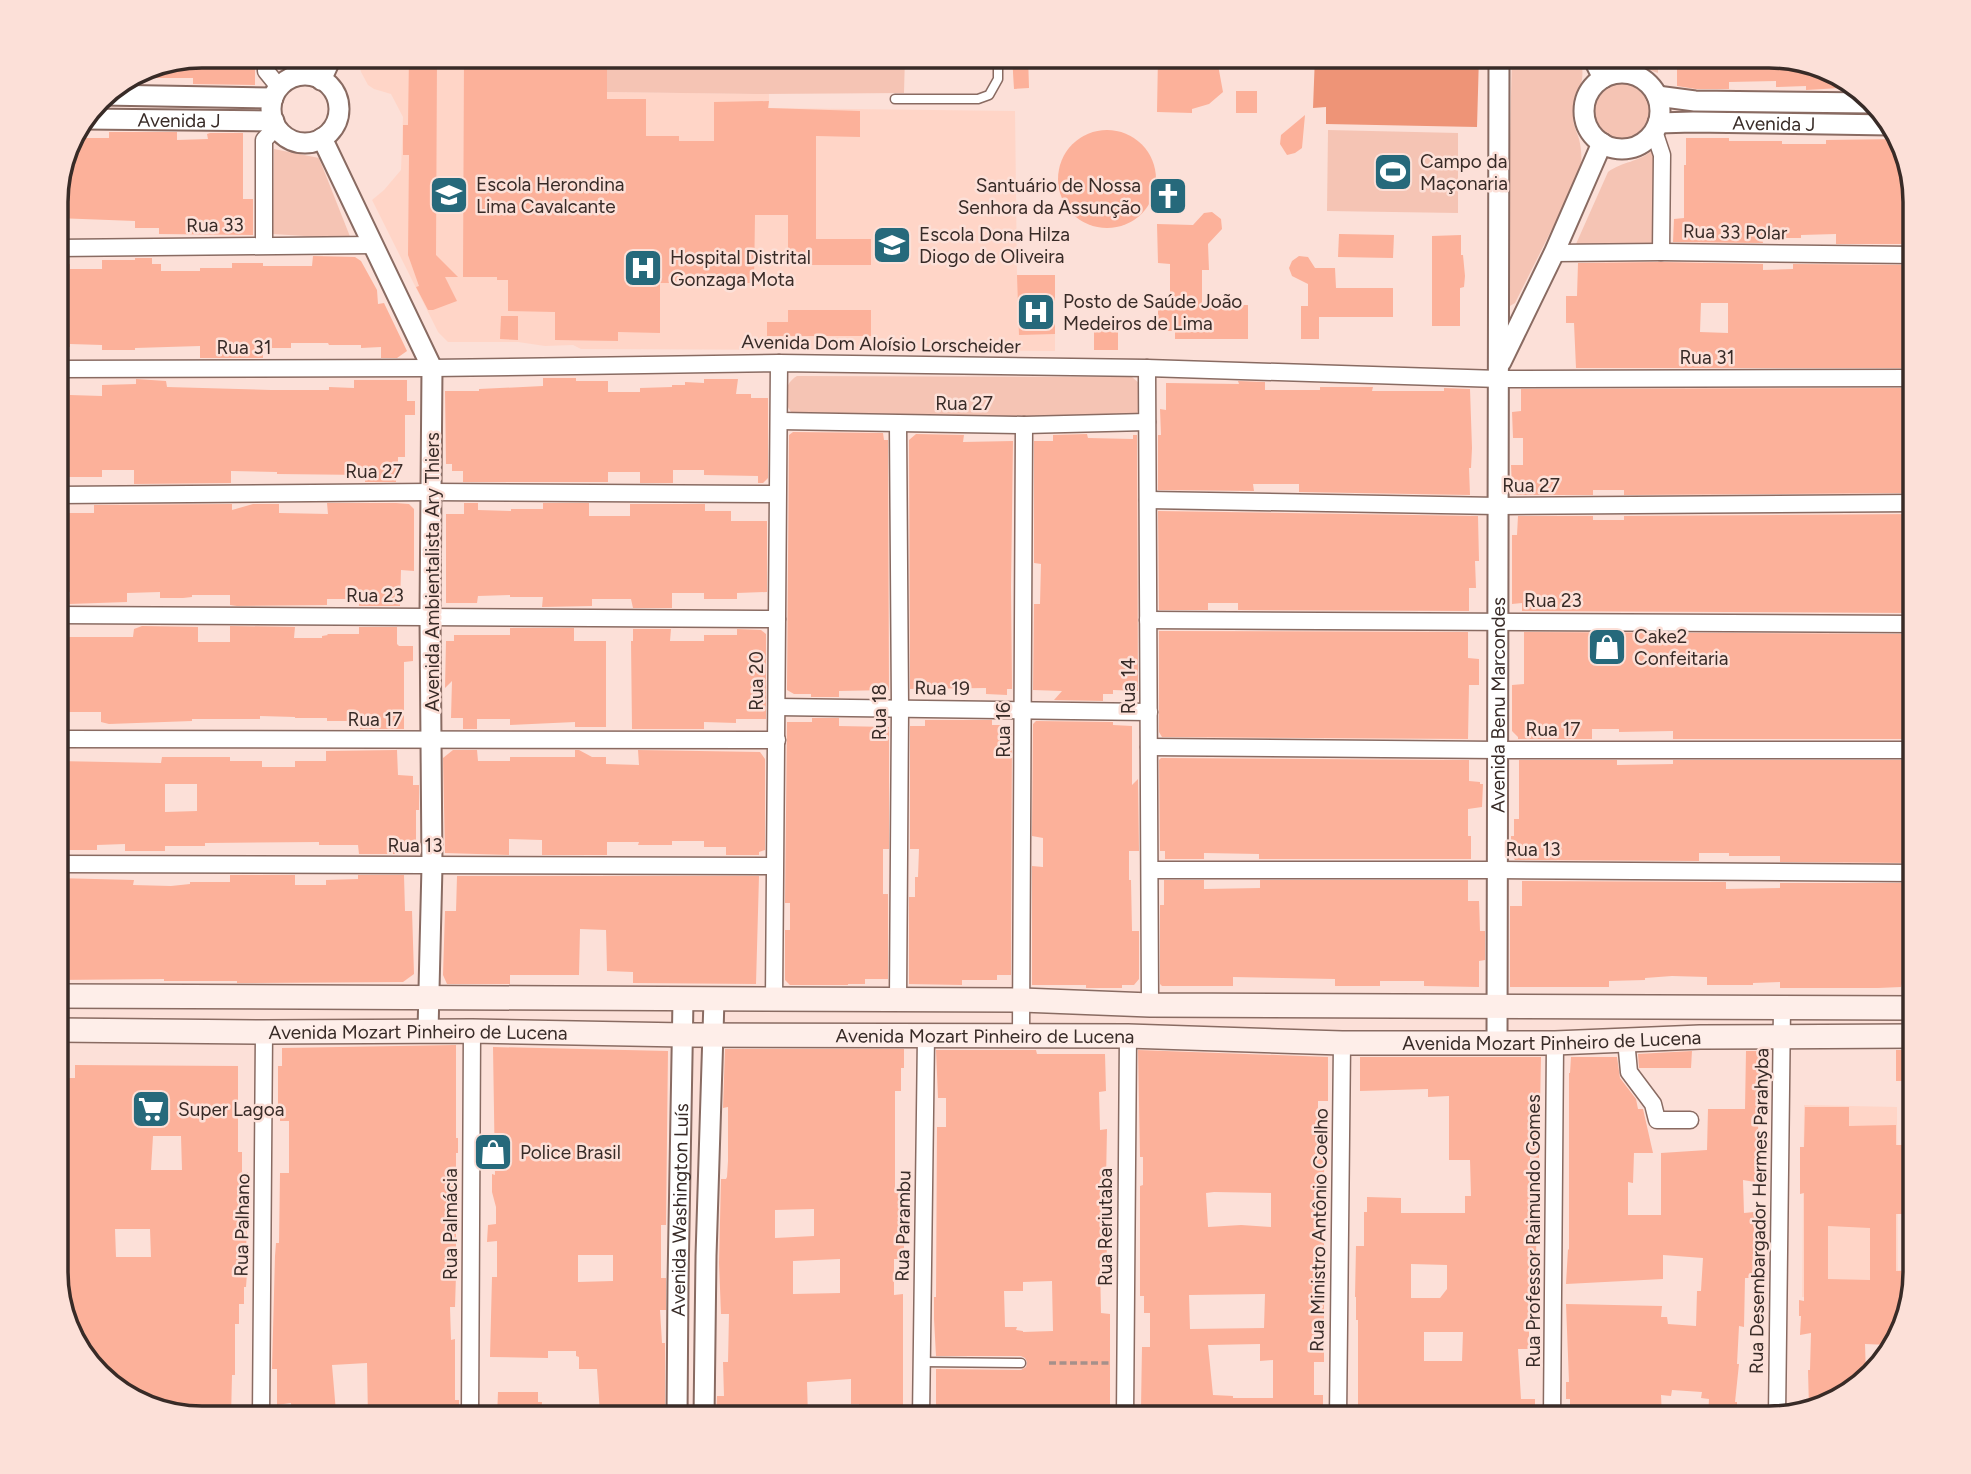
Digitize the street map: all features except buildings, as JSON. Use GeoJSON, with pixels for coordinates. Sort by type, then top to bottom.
{"type":"FeatureCollection","features":[{"type":"Feature","properties":{"kind":"main road","name":"Avenida Mozart Pinheiro de Lucena"},"geometry":{"type":"LineString","coordinates":[[69,996],[1022,1000],[1150,1005],[1903,1008]]}},
{"type":"Feature","properties":{"kind":"main road","name":"Avenida Mozart Pinheiro de Lucena"},"geometry":{"type":"LineString","coordinates":[[69,1030],[1128,1036],[1342,1043],[1555,1043],[1700,1037],[1903,1037]]}},
{"type":"Feature","properties":{"kind":"street","name":"Avenida Benu Marcondes"},"geometry":{"type":"LineString","coordinates":[[1497,1043],[1499,68]]}},
{"type":"Feature","properties":{"kind":"street"},"geometry":{"type":"LineString","coordinates":[[1598,68],[1603,78]]}},
{"type":"Feature","properties":{"kind":"street"},"geometry":{"type":"LineString","coordinates":[[266,69],[276,92]]}},
{"type":"Feature","properties":{"kind":"street"},"geometry":{"type":"LineString","coordinates":[[321,80],[326,69]]}},
{"type":"Feature","properties":{"kind":"street"},"geometry":{"type":"LineString","coordinates":[[1615,74],[1639,77],[1650,85],[1657,96],[1660,114],[1656,127],[1646,140],[1636,146],[1613,148],[1602,143],[1592,135],[1586,123],[1586,98],[1593,86],[1603,78],[1615,74]]}},
{"type":"Feature","properties":{"kind":"street"},"geometry":{"type":"LineString","coordinates":[[307,75],[321,80],[333,90],[337,100],[337,120],[322,138],[304,143],[293,141],[283,135],[275,124],[271,110],[276,92],[287,80],[296,76],[307,75]]}},
{"type":"Feature","properties":{"kind":"street","name":"Avenida J"},"geometry":{"type":"LineString","coordinates":[[123,95],[276,92]]}},
{"type":"Feature","properties":{"kind":"street","name":"Avenida J"},"geometry":{"type":"LineString","coordinates":[[1657,96],[1695,101],[1859,103]]}},
{"type":"Feature","properties":{"kind":"street","name":"Avenida J"},"geometry":{"type":"LineString","coordinates":[[97,119],[275,124]]}},
{"type":"Feature","properties":{"kind":"street","name":"Avenida J"},"geometry":{"type":"LineString","coordinates":[[1656,127],[1693,122],[1878,125]]}},
{"type":"Feature","properties":{"kind":"street"},"geometry":{"type":"LineString","coordinates":[[264,245],[264,140],[275,124]]}},
{"type":"Feature","properties":{"kind":"street"},"geometry":{"type":"LineString","coordinates":[[1656,127],[1662,155],[1661,252]]}},
{"type":"Feature","properties":{"kind":"street","name":"Avenida Ambientalista Ary Thiers"},"geometry":{"type":"LineString","coordinates":[[322,138],[432,368],[432,866],[428,1031]]}},
{"type":"Feature","properties":{"kind":"street","name":"Avenida Benu Marcondes"},"geometry":{"type":"LineString","coordinates":[[1498,373],[1602,143]]}},
{"type":"Feature","properties":{"kind":"street","name":"Rua 33"},"geometry":{"type":"LineString","coordinates":[[69,248],[373,245]]}},
{"type":"Feature","properties":{"kind":"street","name":"Rua 33 Polar"},"geometry":{"type":"LineString","coordinates":[[1554,253],[1903,255]]}},
{"type":"Feature","properties":{"kind":"street","name":"Avenida Dom Aloísio Lorscheider"},"geometry":{"type":"LineString","coordinates":[[432,368],[779,363],[1498,373]]}},
{"type":"Feature","properties":{"kind":"street","name":"Rua 20"},"geometry":{"type":"LineString","coordinates":[[774,1000],[779,363]]}},
{"type":"Feature","properties":{"kind":"street","name":"Rua 31"},"geometry":{"type":"LineString","coordinates":[[69,369],[432,368]]}},
{"type":"Feature","properties":{"kind":"street","name":"Rua 14"},"geometry":{"type":"LineString","coordinates":[[1147,368],[1150,1005]]}},
{"type":"Feature","properties":{"kind":"street","name":"Rua 31"},"geometry":{"type":"LineString","coordinates":[[1498,373],[1903,378]]}},
{"type":"Feature","properties":{"kind":"street","name":"Rua 27"},"geometry":{"type":"LineString","coordinates":[[779,421],[1024,425],[1147,422]]}},
{"type":"Feature","properties":{"kind":"street","name":"Rua 18"},"geometry":{"type":"LineString","coordinates":[[898,424],[898,1001]]}},
{"type":"Feature","properties":{"kind":"street","name":"Rua 16"},"geometry":{"type":"LineString","coordinates":[[1021,1036],[1024,425]]}},
{"type":"Feature","properties":{"kind":"street","name":"Rua 27"},"geometry":{"type":"LineString","coordinates":[[69,495],[431,492],[777,494]]}},
{"type":"Feature","properties":{"kind":"street","name":"Rua 27"},"geometry":{"type":"LineString","coordinates":[[1148,500],[1498,506],[1903,503]]}},
{"type":"Feature","properties":{"kind":"street","name":"Rua 23"},"geometry":{"type":"LineString","coordinates":[[69,615],[777,619]]}},
{"type":"Feature","properties":{"kind":"street","name":"Rua 23"},"geometry":{"type":"LineString","coordinates":[[1148,620],[1903,624]]}},
{"type":"Feature","properties":{"kind":"street","name":"Rua 19"},"geometry":{"type":"LineString","coordinates":[[777,707],[1149,712]]}},
{"type":"Feature","properties":{"kind":"street","name":"Rua 17"},"geometry":{"type":"LineString","coordinates":[[69,739],[777,740]]}},
{"type":"Feature","properties":{"kind":"street","name":"Rua 17"},"geometry":{"type":"LineString","coordinates":[[1149,747],[1903,750]]}},
{"type":"Feature","properties":{"kind":"street","name":"Rua 13"},"geometry":{"type":"LineString","coordinates":[[69,864],[774,866]]}},
{"type":"Feature","properties":{"kind":"street","name":"Rua 13"},"geometry":{"type":"LineString","coordinates":[[1150,870],[1903,873]]}},
{"type":"Feature","properties":{"kind":"street","name":"Avenida Washington Luís"},"geometry":{"type":"LineString","coordinates":[[678,1406],[683,1000]]}},
{"type":"Feature","properties":{"kind":"street","name":"Avenida Washington Luís"},"geometry":{"type":"LineString","coordinates":[[704,1406],[713,1000]]}},
{"type":"Feature","properties":{"kind":"street","name":"Rua Desembargador Hermes Parahyba"},"geometry":{"type":"LineString","coordinates":[[1777,1406],[1782,1007]]}},
{"type":"Feature","properties":{"kind":"street","name":"Rua Palmácia"},"geometry":{"type":"LineString","coordinates":[[470,1406],[472,1031]]}},
{"type":"Feature","properties":{"kind":"street","name":"Rua Palhano"},"geometry":{"type":"LineString","coordinates":[[261,1406],[264,1032]]}},
{"type":"Feature","properties":{"kind":"street","name":"Rua Parambu"},"geometry":{"type":"LineString","coordinates":[[921,1406],[926,1035]]}},
{"type":"Feature","properties":{"kind":"street","name":"Rua Reriutaba"},"geometry":{"type":"LineString","coordinates":[[1125,1406],[1128,1036]]}},
{"type":"Feature","properties":{"kind":"street"},"geometry":{"type":"LineString","coordinates":[[1626,1040],[1629,1072],[1653,1104],[1657,1121],[1690,1120]]}},
{"type":"Feature","properties":{"kind":"street","name":"Rua Ministro Antônio Coelho"},"geometry":{"type":"LineString","coordinates":[[1338,1406],[1342,1043]]}},
{"type":"Feature","properties":{"kind":"street","name":"Rua Professor Raimundo Gomes"},"geometry":{"type":"LineString","coordinates":[[1552,1406],[1555,1043]]}},
{"type":"Feature","properties":{"kind":"street"},"geometry":{"type":"LineString","coordinates":[[678,1396],[704,1396]]}},
{"type":"Feature","properties":{"kind":"lane"},"geometry":{"type":"LineString","coordinates":[[895,99],[978,99],[989,95],[998,79],[998,68]]}},
{"type":"Feature","properties":{"kind":"lane"},"geometry":{"type":"LineString","coordinates":[[922,1362],[1021,1363]]}},
{"type":"Feature","properties":{"kind":"path"},"geometry":{"type":"LineString","coordinates":[[1048,1363],[1125,1363]]}},
{"type":"Feature","properties":{"kind":"shaded area"},"geometry":{"type":"Polygon","coordinates":[[[1315,68],[1479,68],[1477,127],[1326,124],[1326,107],[1313,108],[1315,68]]]}},
{"type":"Feature","properties":{"kind":"shaded area"},"geometry":{"type":"Polygon","coordinates":[[[1512,68],[1582,68],[1582,82],[1573,117],[1581,148],[1580,173],[1515,303],[1510,306],[1506,302],[1512,68]]]}},
{"type":"Feature","properties":{"kind":"shaded area"},"geometry":{"type":"Polygon","coordinates":[[[1645,68],[1658,68],[1658,73],[1645,68]]]}},
{"type":"Feature","properties":{"kind":"shaded area"},"geometry":{"type":"Polygon","coordinates":[[[360,69],[607,69],[607,92],[769,94],[769,108],[1015,111],[1017,275],[1055,275],[1055,351],[581,349],[573,345],[545,346],[518,342],[448,342],[438,332],[372,200],[401,170],[403,117],[391,94],[368,85],[360,69]]]}},
{"type":"Feature","properties":{"kind":"shaded area"},"geometry":{"type":"Polygon","coordinates":[[[607,69],[905,69],[904,93],[607,92],[607,69]]]}},
{"type":"Feature","properties":{"kind":"shaded area"},"geometry":{"type":"Polygon","coordinates":[[[1621,80],[1643,89],[1652,111],[1643,133],[1621,142],[1599,133],[1590,111],[1599,89],[1621,80]]]}},
{"type":"Feature","properties":{"kind":"shaded area","name":"Campo da Maçonaria"},"geometry":{"type":"Polygon","coordinates":[[[1328,130],[1458,133],[1458,213],[1327,211],[1328,130]]]}},
{"type":"Feature","properties":{"kind":"shaded area"},"geometry":{"type":"Polygon","coordinates":[[[274,149],[319,158],[351,239],[273,234],[274,149]]]}},
{"type":"Feature","properties":{"kind":"shaded area"},"geometry":{"type":"Polygon","coordinates":[[[1654,149],[1657,244],[1576,244],[1608,172],[1654,149]]]}},
{"type":"Feature","properties":{"kind":"shaded area"},"geometry":{"type":"Polygon","coordinates":[[[797,376],[1132,377],[1140,384],[1140,406],[1132,416],[797,417],[788,408],[785,396],[788,385],[797,376]]]}},
{"type":"Feature","properties":{"kind":"shaded area"},"geometry":{"type":"Polygon","coordinates":[[[1804,1105],[1897,1107],[1898,1304],[1802,1297],[1804,1105]]]}},
{"type":"Feature","properties":{"kind":"place","name":"Campo da Maçonaria"},"geometry":{"type":"Point","coordinates":[1393,172]}},
{"type":"Feature","properties":{"kind":"place","name":"Escola Herondina Lima Cavalcante"},"geometry":{"type":"Point","coordinates":[449,195]}},
{"type":"Feature","properties":{"kind":"place","name":"Santuário de Nossa Senhora da Assunção"},"geometry":{"type":"Point","coordinates":[1168,196]}},
{"type":"Feature","properties":{"kind":"place","name":"Escola Dona Hilza Diogo de Oliveira"},"geometry":{"type":"Point","coordinates":[892,245]}},
{"type":"Feature","properties":{"kind":"place","name":"Hospital Distrital Gonzaga Mota"},"geometry":{"type":"Point","coordinates":[643,268]}},
{"type":"Feature","properties":{"kind":"place","name":"Posto de Saúde João Medeiros de Lima"},"geometry":{"type":"Point","coordinates":[1036,312]}},
{"type":"Feature","properties":{"kind":"place","name":"Cake2 Confeitaria"},"geometry":{"type":"Point","coordinates":[1607,647]}},
{"type":"Feature","properties":{"kind":"place","name":"Super Lagoa"},"geometry":{"type":"Point","coordinates":[151,1109]}},
{"type":"Feature","properties":{"kind":"place","name":"Police Brasil"},"geometry":{"type":"Point","coordinates":[493,1152]}}]}
